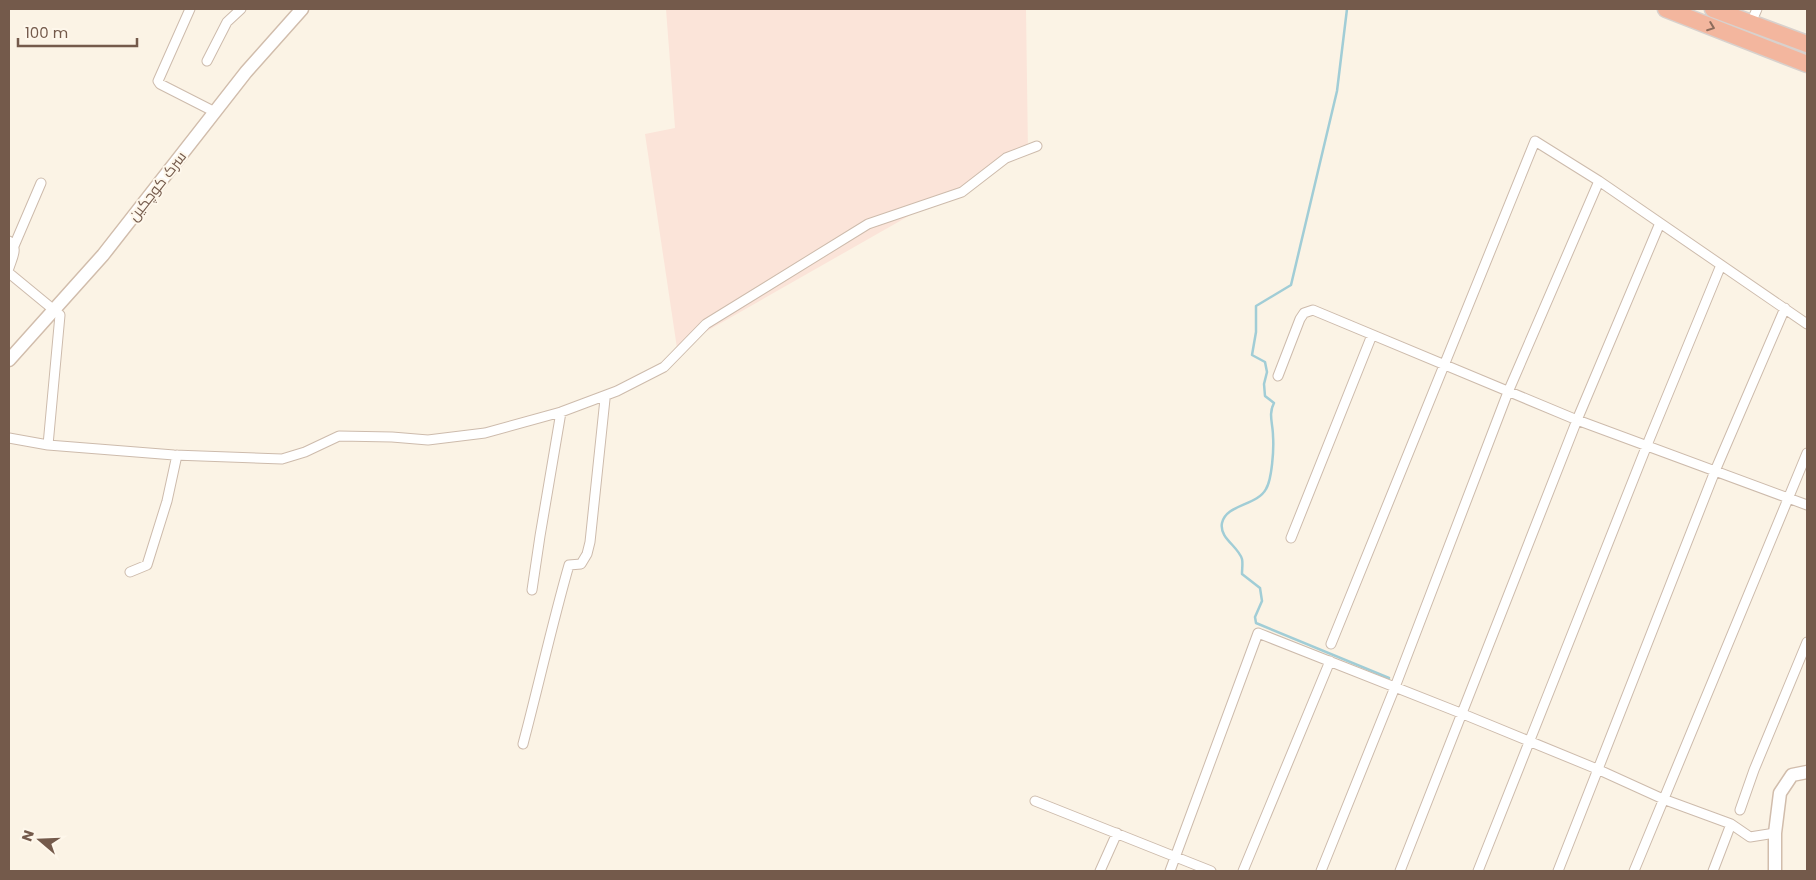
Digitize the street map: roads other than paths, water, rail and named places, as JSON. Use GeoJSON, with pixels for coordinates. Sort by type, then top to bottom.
{"type":"FeatureCollection","features":[{"type":"Feature","properties":{"kind":"highway"},"geometry":{"type":"LineString","coordinates":[[1666,9],[1807,64]]}},
{"type":"Feature","properties":{"kind":"highway"},"geometry":{"type":"LineString","coordinates":[[1713,9],[1754,16],[1807,44]]}},
{"type":"Feature","properties":{"kind":"main road","name":"سرک کوچکین"},"geometry":{"type":"LineString","coordinates":[[9,360],[103,255],[246,72],[302,9]]}},
{"type":"Feature","properties":{"kind":"main road"},"geometry":{"type":"LineString","coordinates":[[1776,871],[1765,835],[1780,794],[1792,775],[1807,772]]}},
{"type":"Feature","properties":{"kind":"street"},"geometry":{"type":"LineString","coordinates":[[190,9],[158,81],[160,84],[214,112]]}},
{"type":"Feature","properties":{"kind":"street"},"geometry":{"type":"LineString","coordinates":[[207,61],[227,22],[241,9]]}},
{"type":"Feature","properties":{"kind":"street"},"geometry":{"type":"LineString","coordinates":[[1331,644],[1535,141],[1599,181],[1807,324]]}},
{"type":"Feature","properties":{"kind":"street"},"geometry":{"type":"LineString","coordinates":[[9,438],[48,444],[177,455],[282,459],[305,452],[339,436],[428,440],[485,432],[561,412],[617,391],[664,368],[706,324],[868,224],[962,192],[1006,158],[1037,146]]}},
{"type":"Feature","properties":{"kind":"street"},"geometry":{"type":"LineString","coordinates":[[1321,871],[1395,687],[1508,392],[1599,181]]}},
{"type":"Feature","properties":{"kind":"street"},"geometry":{"type":"LineString","coordinates":[[9,268],[15,250],[12,243],[40,183]]}},
{"type":"Feature","properties":{"kind":"street"},"geometry":{"type":"LineString","coordinates":[[1400,871],[1577,420],[1660,224]]}},
{"type":"Feature","properties":{"kind":"street"},"geometry":{"type":"LineString","coordinates":[[1478,871],[1647,445],[1721,265]]}},
{"type":"Feature","properties":{"kind":"street"},"geometry":{"type":"LineString","coordinates":[[9,273],[54,309],[60,317],[48,444]]}},
{"type":"Feature","properties":{"kind":"street"},"geometry":{"type":"LineString","coordinates":[[1558,871],[1715,471],[1785,308]]}},
{"type":"Feature","properties":{"kind":"street"},"geometry":{"type":"LineString","coordinates":[[1278,376],[1300,319],[1304,313],[1313,310],[1577,420],[1807,505]]}},
{"type":"Feature","properties":{"kind":"street"},"geometry":{"type":"LineString","coordinates":[[1291,538],[1372,335]]}},
{"type":"Feature","properties":{"kind":"street"},"geometry":{"type":"LineString","coordinates":[[523,744],[568,565],[581,564],[587,554],[590,542],[604,396]]}},
{"type":"Feature","properties":{"kind":"street"},"geometry":{"type":"LineString","coordinates":[[532,590],[561,412]]}},
{"type":"Feature","properties":{"kind":"street"},"geometry":{"type":"LineString","coordinates":[[1634,871],[1807,453]]}},
{"type":"Feature","properties":{"kind":"street"},"geometry":{"type":"LineString","coordinates":[[130,572],[147,565],[167,501],[177,455]]}},
{"type":"Feature","properties":{"kind":"street"},"geometry":{"type":"LineString","coordinates":[[1170,871],[1258,633],[1463,714],[1597,769],[1663,799],[1731,824],[1745,835],[1765,835]]}},
{"type":"Feature","properties":{"kind":"street"},"geometry":{"type":"LineString","coordinates":[[1740,810],[1754,770],[1807,642]]}},
{"type":"Feature","properties":{"kind":"street"},"geometry":{"type":"LineString","coordinates":[[1244,871],[1330,661]]}},
{"type":"Feature","properties":{"kind":"street"},"geometry":{"type":"LineString","coordinates":[[1035,801],[1211,871]]}},
{"type":"Feature","properties":{"kind":"street"},"geometry":{"type":"LineString","coordinates":[[1713,871],[1731,824]]}},
{"type":"Feature","properties":{"kind":"street"},"geometry":{"type":"LineString","coordinates":[[1100,871],[1117,833]]}},
{"type":"Feature","properties":{"kind":"waterway"},"geometry":{"type":"LineString","coordinates":[[1347,9],[1337,91],[1291,285],[1256,306],[1256,332],[1252,355],[1265,362],[1267,372],[1264,384],[1265,396],[1274,403],[1271,415],[1273,448],[1270,478],[1262,495],[1229,512],[1222,523],[1222,528],[1226,538],[1240,554],[1242,574],[1260,588],[1262,601],[1255,617],[1256,623],[1389,678]]}}]}
